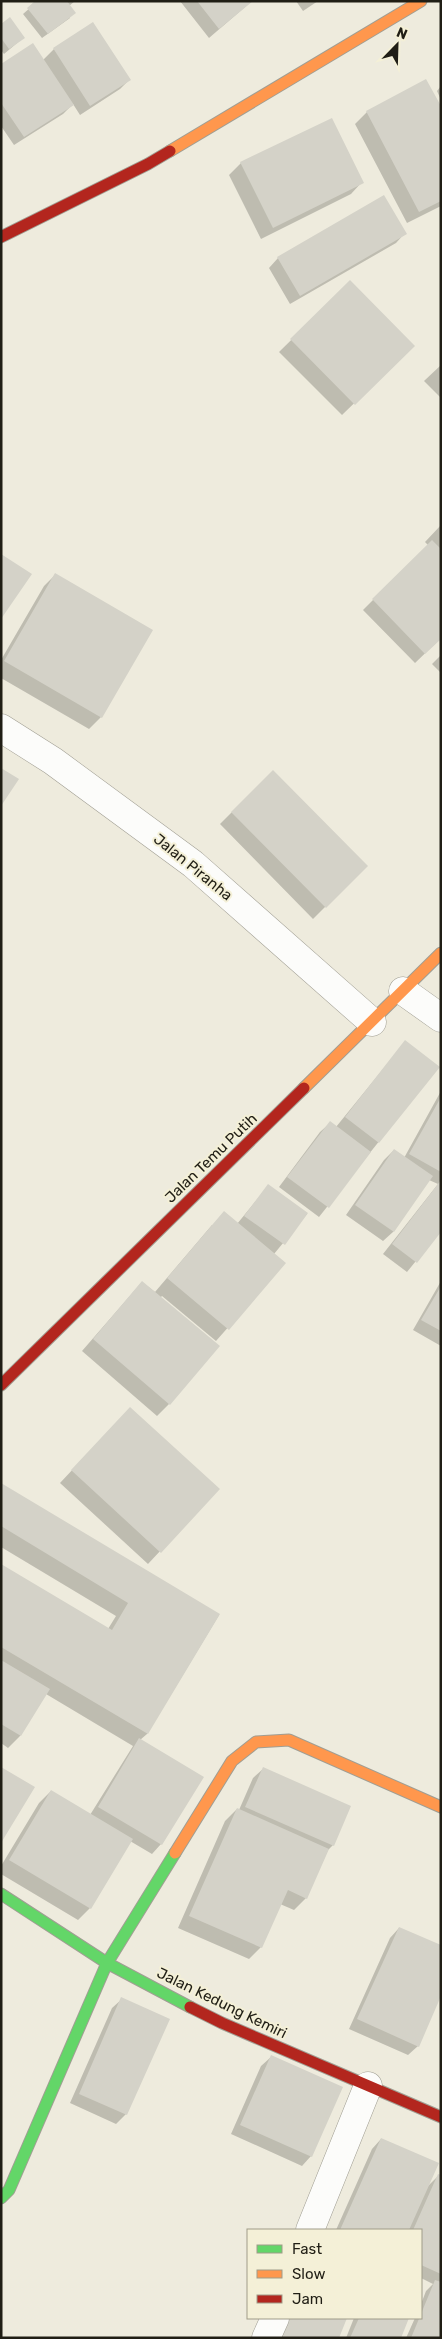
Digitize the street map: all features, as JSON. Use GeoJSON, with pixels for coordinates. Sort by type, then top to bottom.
{"type":"FeatureCollection","features":[{"type":"Feature","properties":{"kind":"street"},"geometry":{"type":"LineString","coordinates":[[1,237],[148,164],[421,1]]}},
{"type":"Feature","properties":{"kind":"street","name":"Jalan Piranha"},"geometry":{"type":"LineString","coordinates":[[1,728],[53,761],[193,864],[372,1022]]}},
{"type":"Feature","properties":{"kind":"street","name":"Jalan Temu Putih"},"geometry":{"type":"LineString","coordinates":[[1,1385],[441,953]]}},
{"type":"Feature","properties":{"kind":"street"},"geometry":{"type":"LineString","coordinates":[[403,991],[441,1018]]}},
{"type":"Feature","properties":{"kind":"street"},"geometry":{"type":"LineString","coordinates":[[4,2192],[107,1963],[232,1761],[256,1742],[288,1740],[441,1807]]}},
{"type":"Feature","properties":{"kind":"street","name":"Jalan Kedung Kemiri"},"geometry":{"type":"LineString","coordinates":[[1,1894],[107,1963],[222,2023],[441,2117]]}},
{"type":"Feature","properties":{"kind":"street"},"geometry":{"type":"LineString","coordinates":[[310,2229],[368,2086]]}},
{"type":"Feature","properties":{"kind":"street"},"geometry":{"type":"LineString","coordinates":[[266,2338],[275,2319]]}},
{"type":"Feature","properties":{"kind":"building"},"geometry":{"type":"Polygon","coordinates":[[[35,1],[67,1],[76,13],[48,34],[27,8],[35,1]]]}},
{"type":"Feature","properties":{"kind":"building"},"geometry":{"type":"Polygon","coordinates":[[[197,1],[253,1],[219,29],[197,1]]]}},
{"type":"Feature","properties":{"kind":"building"},"geometry":{"type":"Polygon","coordinates":[[[10,17],[25,38],[9,49],[1,38],[1,24],[10,17]]]}},
{"type":"Feature","properties":{"kind":"building"},"geometry":{"type":"Polygon","coordinates":[[[93,22],[131,80],[90,106],[53,48],[93,22]]]}},
{"type":"Feature","properties":{"kind":"building"},"geometry":{"type":"Polygon","coordinates":[[[33,43],[74,105],[24,137],[1,103],[1,64],[33,43]]]}},
{"type":"Feature","properties":{"kind":"building"},"geometry":{"type":"Polygon","coordinates":[[[426,79],[441,106],[441,201],[419,212],[366,111],[426,79]]]}},
{"type":"Feature","properties":{"kind":"building"},"geometry":{"type":"Polygon","coordinates":[[[332,118],[364,183],[273,228],[240,162],[332,118]]]}},
{"type":"Feature","properties":{"kind":"building"},"geometry":{"type":"Polygon","coordinates":[[[384,195],[407,234],[300,296],[277,257],[384,195]]]}},
{"type":"Feature","properties":{"kind":"building"},"geometry":{"type":"Polygon","coordinates":[[[350,280],[415,346],[355,405],[290,339],[350,280]]]}},
{"type":"Feature","properties":{"kind":"building"},"geometry":{"type":"Polygon","coordinates":[[[432,540],[441,549],[441,639],[425,654],[372,599],[432,540]]]}},
{"type":"Feature","properties":{"kind":"building"},"geometry":{"type":"Polygon","coordinates":[[[1,554],[32,574],[1,619],[1,554]]]}},
{"type":"Feature","properties":{"kind":"building"},"geometry":{"type":"Polygon","coordinates":[[[55,573],[153,630],[102,718],[4,661],[55,573]]]}},
{"type":"Feature","properties":{"kind":"building"},"geometry":{"type":"Polygon","coordinates":[[[1,768],[19,779],[1,806],[1,768]]]}},
{"type":"Feature","properties":{"kind":"building"},"geometry":{"type":"Polygon","coordinates":[[[273,770],[368,866],[326,908],[231,812],[273,770]]]}},
{"type":"Feature","properties":{"kind":"building"},"geometry":{"type":"Polygon","coordinates":[[[405,1040],[440,1067],[379,1143],[345,1117],[405,1040]]]}},
{"type":"Feature","properties":{"kind":"building"},"geometry":{"type":"Polygon","coordinates":[[[441,1097],[441,1172],[409,1154],[441,1097]]]}},
{"type":"Feature","properties":{"kind":"building"},"geometry":{"type":"Polygon","coordinates":[[[330,1121],[371,1152],[329,1208],[287,1177],[330,1121]]]}},
{"type":"Feature","properties":{"kind":"building"},"geometry":{"type":"Polygon","coordinates":[[[394,1149],[433,1176],[394,1232],[355,1205],[394,1149]]]}},
{"type":"Feature","properties":{"kind":"building"},"geometry":{"type":"Polygon","coordinates":[[[441,1180],[441,1232],[417,1263],[392,1244],[441,1180]]]}},
{"type":"Feature","properties":{"kind":"building"},"geometry":{"type":"Polygon","coordinates":[[[268,1184],[308,1213],[285,1245],[244,1216],[268,1184]]]}},
{"type":"Feature","properties":{"kind":"building"},"geometry":{"type":"Polygon","coordinates":[[[224,1211],[286,1263],[229,1330],[167,1278],[224,1211]]]}},
{"type":"Feature","properties":{"kind":"building"},"geometry":{"type":"Polygon","coordinates":[[[142,1281],[220,1346],[170,1405],[93,1339],[142,1281]]]}},
{"type":"Feature","properties":{"kind":"building"},"geometry":{"type":"Polygon","coordinates":[[[441,1286],[441,1331],[421,1320],[441,1286]]]}},
{"type":"Feature","properties":{"kind":"building"},"geometry":{"type":"Polygon","coordinates":[[[130,1407],[220,1489],[161,1553],[71,1470],[130,1407]]]}},
{"type":"Feature","properties":{"kind":"building"},"geometry":{"type":"Polygon","coordinates":[[[1,1483],[220,1614],[148,1734],[1,1647],[1,1564],[112,1630],[128,1603],[1,1526],[1,1483]]]}},
{"type":"Feature","properties":{"kind":"building"},"geometry":{"type":"Polygon","coordinates":[[[1,1660],[50,1689],[21,1736],[1,1724],[1,1660]]]}},
{"type":"Feature","properties":{"kind":"building"},"geometry":{"type":"Polygon","coordinates":[[[139,1738],[204,1777],[162,1845],[98,1807],[139,1738]]]}},
{"type":"Feature","properties":{"kind":"building"},"geometry":{"type":"Polygon","coordinates":[[[1,1767],[35,1787],[1,1843],[1,1767]]]}},
{"type":"Feature","properties":{"kind":"building"},"geometry":{"type":"Polygon","coordinates":[[[263,1767],[351,1806],[334,1846],[245,1807],[263,1767]]]}},
{"type":"Feature","properties":{"kind":"building"},"geometry":{"type":"Polygon","coordinates":[[[51,1790],[133,1839],[91,1909],[9,1860],[51,1790]]]}},
{"type":"Feature","properties":{"kind":"building"},"geometry":{"type":"Polygon","coordinates":[[[237,1808],[329,1849],[307,1899],[288,1890],[262,1948],[189,1916],[237,1808]]]}},
{"type":"Feature","properties":{"kind":"building"},"geometry":{"type":"Polygon","coordinates":[[[399,1927],[441,1945],[441,1996],[419,2047],[357,2019],[399,1927]]]}},
{"type":"Feature","properties":{"kind":"building"},"geometry":{"type":"Polygon","coordinates":[[[121,1997],[170,2019],[127,2115],[79,2094],[121,1997]]]}},
{"type":"Feature","properties":{"kind":"building"},"geometry":{"type":"Polygon","coordinates":[[[271,2055],[343,2087],[312,2157],[240,2125],[271,2055]]]}},
{"type":"Feature","properties":{"kind":"building"},"geometry":{"type":"Polygon","coordinates":[[[381,2138],[439,2163],[409,2229],[340,2229],[381,2138]]]}},
{"type":"Feature","properties":{"kind":"building"},"geometry":{"type":"Polygon","coordinates":[[[438,2174],[441,2175],[441,2274],[422,2265],[422,2229],[413,2229],[438,2174]]]}},
{"type":"Feature","properties":{"kind":"building"},"geometry":{"type":"Polygon","coordinates":[[[435,2280],[441,2282],[441,2338],[411,2338],[419,2319],[422,2319],[422,2311],[435,2280]]]}},
{"type":"Feature","properties":{"kind":"building"},"geometry":{"type":"Polygon","coordinates":[[[287,2319],[347,2319],[339,2338],[279,2338],[287,2319]]]}},
{"type":"Feature","properties":{"kind":"building"},"geometry":{"type":"Polygon","coordinates":[[[359,2319],[409,2319],[401,2338],[350,2338],[359,2319]]]}},
{"type":"Feature","properties":{"kind":"traffic: fast"},"geometry":{"type":"LineString","coordinates":[[1,2198],[9,2190],[107,1963],[175,1853]]}},
{"type":"Feature","properties":{"kind":"traffic: fast"},"geometry":{"type":"LineString","coordinates":[[1,1894],[107,1963],[190,2007]]}},
{"type":"Feature","properties":{"kind":"traffic: slow"},"geometry":{"type":"LineString","coordinates":[[170,151],[421,1]]}},
{"type":"Feature","properties":{"kind":"traffic: slow"},"geometry":{"type":"LineString","coordinates":[[304,1088],[441,953]]}},
{"type":"Feature","properties":{"kind":"traffic: slow"},"geometry":{"type":"LineString","coordinates":[[175,1853],[232,1761],[256,1742],[289,1740],[441,1807]]}},
{"type":"Feature","properties":{"kind":"traffic: jam"},"geometry":{"type":"LineString","coordinates":[[1,237],[148,164],[170,151]]}},
{"type":"Feature","properties":{"kind":"traffic: jam"},"geometry":{"type":"LineString","coordinates":[[1,1385],[304,1088]]}},
{"type":"Feature","properties":{"kind":"traffic: jam"},"geometry":{"type":"LineString","coordinates":[[190,2007],[222,2023],[441,2117]]}}]}
